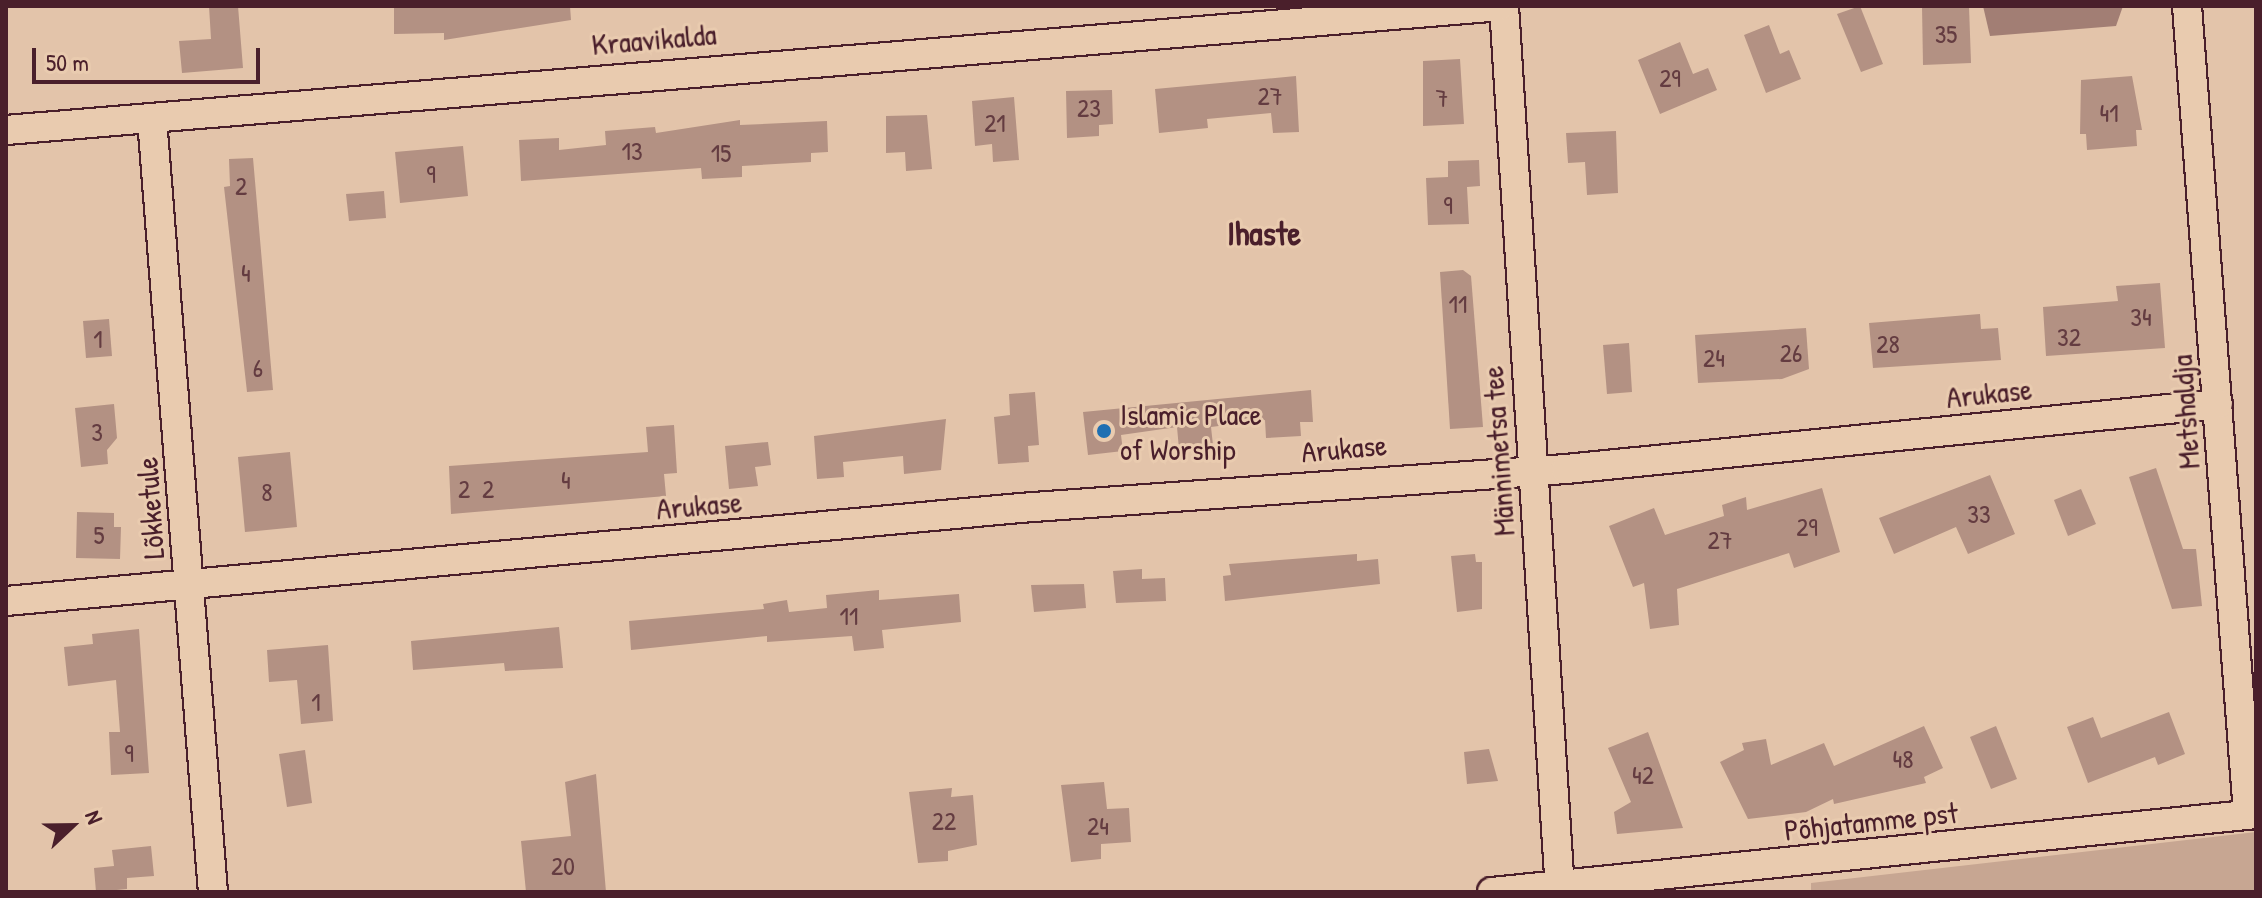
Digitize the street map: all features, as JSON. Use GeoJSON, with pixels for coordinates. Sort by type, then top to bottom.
{"type":"FeatureCollection","features":[{"type":"Feature","properties":{"kind":"street","name":"Kraavikalda"},"geometry":{"type":"LineString","coordinates":[[6,130],[680,69],[1502,6]]}},
{"type":"Feature","properties":{"kind":"street","name":"Männimetsa tee"},"geometry":{"type":"LineString","coordinates":[[1502,6],[1559,889]]}},
{"type":"Feature","properties":{"kind":"street","name":"Metshaldja"},"geometry":{"type":"LineString","coordinates":[[2187,6],[2252,814]]}},
{"type":"Feature","properties":{"kind":"street","name":"Lõkketule"},"geometry":{"type":"LineString","coordinates":[[152,119],[213,892]]}},
{"type":"Feature","properties":{"kind":"street","name":"Arukase"},"geometry":{"type":"LineString","coordinates":[[6,601],[189,587],[1020,508],[1533,468],[2218,404]]}},
{"type":"Feature","properties":{"kind":"street","name":"Põhjatamme pst"},"geometry":{"type":"LineString","coordinates":[[1492,892],[1559,889],[2252,814]]}},
{"type":"Feature","properties":{"kind":"shaded area"},"geometry":{"type":"Polygon","coordinates":[[[1983,6],[2123,6],[2116,26],[1990,36],[1983,6]]]}},
{"type":"Feature","properties":{"kind":"shaded area"},"geometry":{"type":"Polygon","coordinates":[[[2256,832],[2256,892],[1811,892],[1811,883],[2256,832]]]}},
{"type":"Feature","properties":{"kind":"building"},"geometry":{"type":"Polygon","coordinates":[[[209,6],[238,6],[243,68],[182,73],[179,41],[211,39],[209,6]]]}},
{"type":"Feature","properties":{"kind":"building"},"geometry":{"type":"Polygon","coordinates":[[[570,6],[571,20],[444,40],[444,33],[394,34],[394,8],[570,6]]]}},
{"type":"Feature","properties":{"kind":"building"},"geometry":{"type":"Polygon","coordinates":[[[1860,6],[1883,64],[1861,72],[1837,14],[1860,6]]]}},
{"type":"Feature","properties":{"kind":"building"},"geometry":{"type":"Polygon","coordinates":[[[1922,6],[1969,6],[1971,63],[1923,65],[1922,6]]]}},
{"type":"Feature","properties":{"kind":"building"},"geometry":{"type":"Polygon","coordinates":[[[1769,25],[1780,54],[1789,50],[1801,79],[1766,93],[1744,35],[1769,25]]]}},
{"type":"Feature","properties":{"kind":"building"},"geometry":{"type":"Polygon","coordinates":[[[1680,42],[1693,74],[1708,68],[1717,90],[1660,114],[1638,60],[1680,42]]]}},
{"type":"Feature","properties":{"kind":"building"},"geometry":{"type":"Polygon","coordinates":[[[1460,59],[1464,124],[1423,126],[1423,61],[1460,59]]]}},
{"type":"Feature","properties":{"kind":"building"},"geometry":{"type":"Polygon","coordinates":[[[1296,76],[1299,132],[1273,133],[1271,113],[1207,119],[1208,128],[1159,133],[1155,89],[1296,76]]]}},
{"type":"Feature","properties":{"kind":"building"},"geometry":{"type":"Polygon","coordinates":[[[2132,76],[2142,130],[2136,130],[2137,146],[2087,150],[2086,134],[2080,134],[2081,80],[2132,76]]]}},
{"type":"Feature","properties":{"kind":"building"},"geometry":{"type":"Polygon","coordinates":[[[1112,90],[1113,124],[1099,125],[1099,136],[1067,138],[1066,91],[1112,90]]]}},
{"type":"Feature","properties":{"kind":"building"},"geometry":{"type":"Polygon","coordinates":[[[1014,97],[1019,160],[993,162],[992,144],[975,146],[972,101],[1014,97]]]}},
{"type":"Feature","properties":{"kind":"building"},"geometry":{"type":"Polygon","coordinates":[[[927,115],[932,169],[906,171],[905,152],[886,153],[886,116],[927,115]]]}},
{"type":"Feature","properties":{"kind":"building"},"geometry":{"type":"Polygon","coordinates":[[[740,120],[740,125],[827,121],[828,152],[811,153],[811,162],[742,166],[742,177],[702,179],[701,168],[521,181],[519,140],[559,138],[559,150],[606,145],[605,131],[655,127],[656,133],[740,120]]]}},
{"type":"Feature","properties":{"kind":"building"},"geometry":{"type":"Polygon","coordinates":[[[1616,131],[1618,193],[1587,195],[1585,162],[1568,163],[1566,133],[1616,131]]]}},
{"type":"Feature","properties":{"kind":"building"},"geometry":{"type":"Polygon","coordinates":[[[463,146],[468,196],[400,203],[395,152],[463,146]]]}},
{"type":"Feature","properties":{"kind":"building"},"geometry":{"type":"Polygon","coordinates":[[[253,158],[273,390],[247,392],[224,187],[230,186],[229,159],[253,158]]]}},
{"type":"Feature","properties":{"kind":"building"},"geometry":{"type":"Polygon","coordinates":[[[1479,160],[1480,186],[1467,187],[1469,224],[1428,225],[1426,178],[1448,177],[1448,161],[1479,160]]]}},
{"type":"Feature","properties":{"kind":"building"},"geometry":{"type":"Polygon","coordinates":[[[384,191],[386,218],[349,221],[346,194],[384,191]]]}},
{"type":"Feature","properties":{"kind":"building"},"geometry":{"type":"Polygon","coordinates":[[[1463,270],[1471,276],[1483,427],[1450,429],[1440,272],[1463,270]]]}},
{"type":"Feature","properties":{"kind":"building"},"geometry":{"type":"Polygon","coordinates":[[[2160,283],[2165,348],[2046,356],[2043,307],[2118,301],[2116,286],[2160,283]]]}},
{"type":"Feature","properties":{"kind":"building"},"geometry":{"type":"Polygon","coordinates":[[[1980,314],[1981,329],[1998,328],[2001,360],[1873,368],[1869,323],[1980,314]]]}},
{"type":"Feature","properties":{"kind":"building"},"geometry":{"type":"Polygon","coordinates":[[[109,319],[112,356],[86,358],[83,321],[109,319]]]}},
{"type":"Feature","properties":{"kind":"building"},"geometry":{"type":"Polygon","coordinates":[[[1806,328],[1809,369],[1782,379],[1698,383],[1695,335],[1806,328]]]}},
{"type":"Feature","properties":{"kind":"building"},"geometry":{"type":"Polygon","coordinates":[[[1629,343],[1632,392],[1607,394],[1603,345],[1629,343]]]}},
{"type":"Feature","properties":{"kind":"building"},"geometry":{"type":"Polygon","coordinates":[[[1311,390],[1313,422],[1300,422],[1301,436],[1266,438],[1265,420],[1211,427],[1213,445],[1179,449],[1177,427],[1121,435],[1123,451],[1088,455],[1083,412],[1311,390]]]}},
{"type":"Feature","properties":{"kind":"building"},"geometry":{"type":"Polygon","coordinates":[[[1035,392],[1039,445],[1028,446],[1029,462],[998,464],[994,417],[1010,415],[1009,394],[1035,392]]]}},
{"type":"Feature","properties":{"kind":"building"},"geometry":{"type":"Polygon","coordinates":[[[114,404],[117,438],[107,450],[108,464],[81,467],[75,408],[114,404]]]}},
{"type":"Feature","properties":{"kind":"building"},"geometry":{"type":"Polygon","coordinates":[[[946,419],[941,470],[904,474],[903,456],[843,462],[844,477],[817,479],[814,436],[946,419]]]}},
{"type":"Feature","properties":{"kind":"building"},"geometry":{"type":"Polygon","coordinates":[[[674,425],[677,473],[664,474],[666,496],[451,514],[449,466],[648,452],[646,427],[674,425]]]}},
{"type":"Feature","properties":{"kind":"building"},"geometry":{"type":"Polygon","coordinates":[[[768,442],[771,465],[755,467],[758,486],[729,489],[725,446],[768,442]]]}},
{"type":"Feature","properties":{"kind":"building"},"geometry":{"type":"Polygon","coordinates":[[[290,452],[297,527],[245,532],[238,457],[290,452]]]}},
{"type":"Feature","properties":{"kind":"building"},"geometry":{"type":"Polygon","coordinates":[[[2156,468],[2183,549],[2196,549],[2202,606],[2172,609],[2129,477],[2156,468]]]}},
{"type":"Feature","properties":{"kind":"building"},"geometry":{"type":"Polygon","coordinates":[[[1990,475],[2015,534],[1968,554],[1956,527],[1894,554],[1879,518],[1990,475]]]}},
{"type":"Feature","properties":{"kind":"building"},"geometry":{"type":"Polygon","coordinates":[[[1822,488],[1840,552],[1794,568],[1789,553],[1677,589],[1679,625],[1650,629],[1644,583],[1633,587],[1609,526],[1654,508],[1665,535],[1724,516],[1722,505],[1746,497],[1747,510],[1822,488]]]}},
{"type":"Feature","properties":{"kind":"building"},"geometry":{"type":"Polygon","coordinates":[[[2081,489],[2096,524],[2068,536],[2054,500],[2081,489]]]}},
{"type":"Feature","properties":{"kind":"building"},"geometry":{"type":"Polygon","coordinates":[[[77,512],[114,513],[114,527],[121,527],[120,559],[76,558],[77,512]]]}},
{"type":"Feature","properties":{"kind":"building"},"geometry":{"type":"Polygon","coordinates":[[[1357,554],[1357,561],[1378,559],[1380,584],[1225,601],[1223,576],[1231,575],[1229,564],[1357,554]]]}},
{"type":"Feature","properties":{"kind":"building"},"geometry":{"type":"Polygon","coordinates":[[[1475,554],[1476,562],[1482,562],[1482,609],[1457,612],[1451,556],[1475,554]]]}},
{"type":"Feature","properties":{"kind":"building"},"geometry":{"type":"Polygon","coordinates":[[[1142,569],[1142,579],[1165,578],[1166,601],[1116,603],[1113,571],[1142,569]]]}},
{"type":"Feature","properties":{"kind":"building"},"geometry":{"type":"Polygon","coordinates":[[[1084,584],[1086,608],[1034,612],[1031,585],[1084,584]]]}},
{"type":"Feature","properties":{"kind":"building"},"geometry":{"type":"Polygon","coordinates":[[[879,590],[879,600],[959,594],[961,622],[882,630],[884,648],[854,651],[852,636],[767,642],[767,636],[631,650],[629,621],[764,609],[763,604],[787,600],[789,612],[827,608],[826,595],[879,590]]]}},
{"type":"Feature","properties":{"kind":"building"},"geometry":{"type":"Polygon","coordinates":[[[559,627],[563,668],[505,671],[504,663],[413,670],[411,641],[559,627]]]}},
{"type":"Feature","properties":{"kind":"building"},"geometry":{"type":"Polygon","coordinates":[[[139,629],[149,773],[111,775],[109,732],[120,732],[116,680],[68,686],[64,647],[93,644],[92,634],[139,629]]]}},
{"type":"Feature","properties":{"kind":"building"},"geometry":{"type":"Polygon","coordinates":[[[328,645],[333,721],[301,724],[297,680],[269,682],[267,650],[328,645]]]}},
{"type":"Feature","properties":{"kind":"building"},"geometry":{"type":"Polygon","coordinates":[[[2169,712],[2185,754],[2158,765],[2155,757],[2088,783],[2067,727],[2093,717],[2101,738],[2169,712]]]}},
{"type":"Feature","properties":{"kind":"building"},"geometry":{"type":"Polygon","coordinates":[[[1924,726],[1943,768],[1924,777],[1926,783],[1834,804],[1833,799],[1806,812],[1748,819],[1720,762],[1744,750],[1742,743],[1766,739],[1771,765],[1824,743],[1834,766],[1924,726]]]}},
{"type":"Feature","properties":{"kind":"building"},"geometry":{"type":"Polygon","coordinates":[[[1996,726],[2017,779],[1991,789],[1970,737],[1996,726]]]}},
{"type":"Feature","properties":{"kind":"building"},"geometry":{"type":"Polygon","coordinates":[[[1648,732],[1683,828],[1617,834],[1614,812],[1631,802],[1608,748],[1648,732]]]}},
{"type":"Feature","properties":{"kind":"building"},"geometry":{"type":"Polygon","coordinates":[[[1489,749],[1498,781],[1467,784],[1464,752],[1489,749]]]}},
{"type":"Feature","properties":{"kind":"building"},"geometry":{"type":"Polygon","coordinates":[[[305,750],[312,803],[287,807],[279,754],[305,750]]]}},
{"type":"Feature","properties":{"kind":"building"},"geometry":{"type":"Polygon","coordinates":[[[596,774],[606,892],[526,892],[521,841],[571,836],[565,782],[596,774]]]}},
{"type":"Feature","properties":{"kind":"building"},"geometry":{"type":"Polygon","coordinates":[[[1104,782],[1107,809],[1129,808],[1131,842],[1101,844],[1101,859],[1071,862],[1061,785],[1104,782]]]}},
{"type":"Feature","properties":{"kind":"building"},"geometry":{"type":"Polygon","coordinates":[[[952,788],[951,797],[973,795],[977,845],[948,851],[948,861],[918,863],[909,792],[952,788]]]}},
{"type":"Feature","properties":{"kind":"building"},"geometry":{"type":"Polygon","coordinates":[[[151,846],[154,876],[127,878],[127,889],[96,892],[94,868],[114,866],[112,850],[151,846]]]}},
{"type":"Feature","properties":{"kind":"place","name":"Islamic Place of Worship"},"geometry":{"type":"Point","coordinates":[1104,431]}},
{"type":"Feature","properties":{"kind":"district","name":"Ihaste"},"geometry":{"type":"Point","coordinates":[1264,234]}}]}
